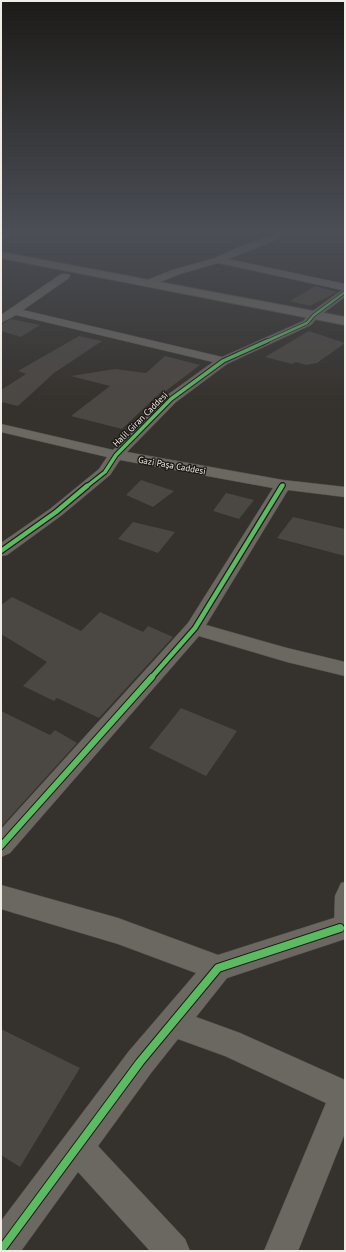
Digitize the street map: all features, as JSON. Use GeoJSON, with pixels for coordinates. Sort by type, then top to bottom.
{"type":"FeatureCollection","features":[{"type":"Feature","properties":{"kind":"highway"},"geometry":{"type":"LineString","coordinates":[[136,288],[311,319],[345,321]]}},
{"type":"Feature","properties":{"kind":"highway"},"geometry":{"type":"LineString","coordinates":[[173,288],[311,319],[345,330]]}},
{"type":"Feature","properties":{"kind":"street"},"geometry":{"type":"LineString","coordinates":[[1,320],[47,288]]}},
{"type":"Feature","properties":{"kind":"street","name":"Halil Giran Caddesi"},"geometry":{"type":"LineString","coordinates":[[1,551],[56,512],[105,472],[116,455],[171,399],[223,361],[311,319],[345,292]]}},
{"type":"Feature","properties":{"kind":"street"},"geometry":{"type":"LineString","coordinates":[[14,311],[223,361]]}},
{"type":"Feature","properties":{"kind":"street","name":"Gazi Paşa Caddesi"},"geometry":{"type":"LineString","coordinates":[[1,428],[116,455],[283,485],[345,492]]}},
{"type":"Feature","properties":{"kind":"street"},"geometry":{"type":"LineString","coordinates":[[1,846],[195,628],[283,485]]}},
{"type":"Feature","properties":{"kind":"street"},"geometry":{"type":"LineString","coordinates":[[195,628],[287,655],[345,669]]}},
{"type":"Feature","properties":{"kind":"street"},"geometry":{"type":"LineString","coordinates":[[1,897],[118,931],[218,968]]}},
{"type":"Feature","properties":{"kind":"street"},"geometry":{"type":"LineString","coordinates":[[1,1250],[140,1062],[218,968],[343,930]]}},
{"type":"Feature","properties":{"kind":"street"},"geometry":{"type":"LineString","coordinates":[[172,1023],[230,1043],[344,1096],[281,1251]]}},
{"type":"Feature","properties":{"kind":"street"},"geometry":{"type":"LineString","coordinates":[[77,1147],[173,1251]]}},
{"type":"Feature","properties":{"kind":"lane"},"geometry":{"type":"LineString","coordinates":[[343,930],[341,896],[345,888]]}},
{"type":"Feature","properties":{"kind":"building"},"geometry":{"type":"Polygon","coordinates":[[[311,288],[324,288],[337,292],[310,306],[290,301],[311,288]]]}},
{"type":"Feature","properties":{"kind":"building"},"geometry":{"type":"Polygon","coordinates":[[[11,319],[40,325],[21,337],[1,331],[1,325],[11,319]]]}},
{"type":"Feature","properties":{"kind":"building"},"geometry":{"type":"Polygon","coordinates":[[[309,331],[345,343],[317,363],[306,365],[296,362],[292,364],[265,357],[309,331]]]}},
{"type":"Feature","properties":{"kind":"building"},"geometry":{"type":"Polygon","coordinates":[[[79,336],[102,341],[54,373],[18,406],[1,402],[1,390],[26,374],[18,371],[79,336]]]}},
{"type":"Feature","properties":{"kind":"building"},"geometry":{"type":"Polygon","coordinates":[[[165,356],[200,365],[163,393],[161,392],[122,429],[71,416],[110,386],[71,376],[115,369],[146,373],[165,356]]]}},
{"type":"Feature","properties":{"kind":"building"},"geometry":{"type":"Polygon","coordinates":[[[141,480],[174,491],[153,507],[126,495],[141,480]]]}},
{"type":"Feature","properties":{"kind":"building"},"geometry":{"type":"Polygon","coordinates":[[[226,493],[254,500],[239,519],[213,511],[226,493]]]}},
{"type":"Feature","properties":{"kind":"building"},"geometry":{"type":"Polygon","coordinates":[[[293,517],[345,529],[345,556],[277,538],[293,517]]]}},
{"type":"Feature","properties":{"kind":"building"},"geometry":{"type":"Polygon","coordinates":[[[133,522],[175,532],[158,553],[118,539],[133,522]]]}},
{"type":"Feature","properties":{"kind":"building"},"geometry":{"type":"Polygon","coordinates":[[[12,597],[81,631],[100,612],[143,632],[148,626],[173,637],[99,718],[57,698],[54,701],[23,686],[47,662],[1,634],[1,605],[12,597]]]}},
{"type":"Feature","properties":{"kind":"building"},"geometry":{"type":"Polygon","coordinates":[[[181,708],[237,731],[206,776],[149,748],[181,708]]]}},
{"type":"Feature","properties":{"kind":"building"},"geometry":{"type":"Polygon","coordinates":[[[1,711],[50,735],[55,730],[77,743],[1,827],[1,711]]]}},
{"type":"Feature","properties":{"kind":"building"},"geometry":{"type":"Polygon","coordinates":[[[1,1029],[80,1068],[20,1167],[1,1155],[1,1029]]]}},
{"type":"Feature","properties":{"kind":"cycle path"},"geometry":{"type":"LineString","coordinates":[[1,551],[56,512],[105,472],[116,455],[171,399],[223,361],[307,323],[314,315],[345,292]]}},
{"type":"Feature","properties":{"kind":"cycle path"},"geometry":{"type":"LineString","coordinates":[[1,846],[195,628],[283,485]]}},
{"type":"Feature","properties":{"kind":"cycle path"},"geometry":{"type":"LineString","coordinates":[[1,1250],[140,1062],[218,968],[340,928]]}}]}
